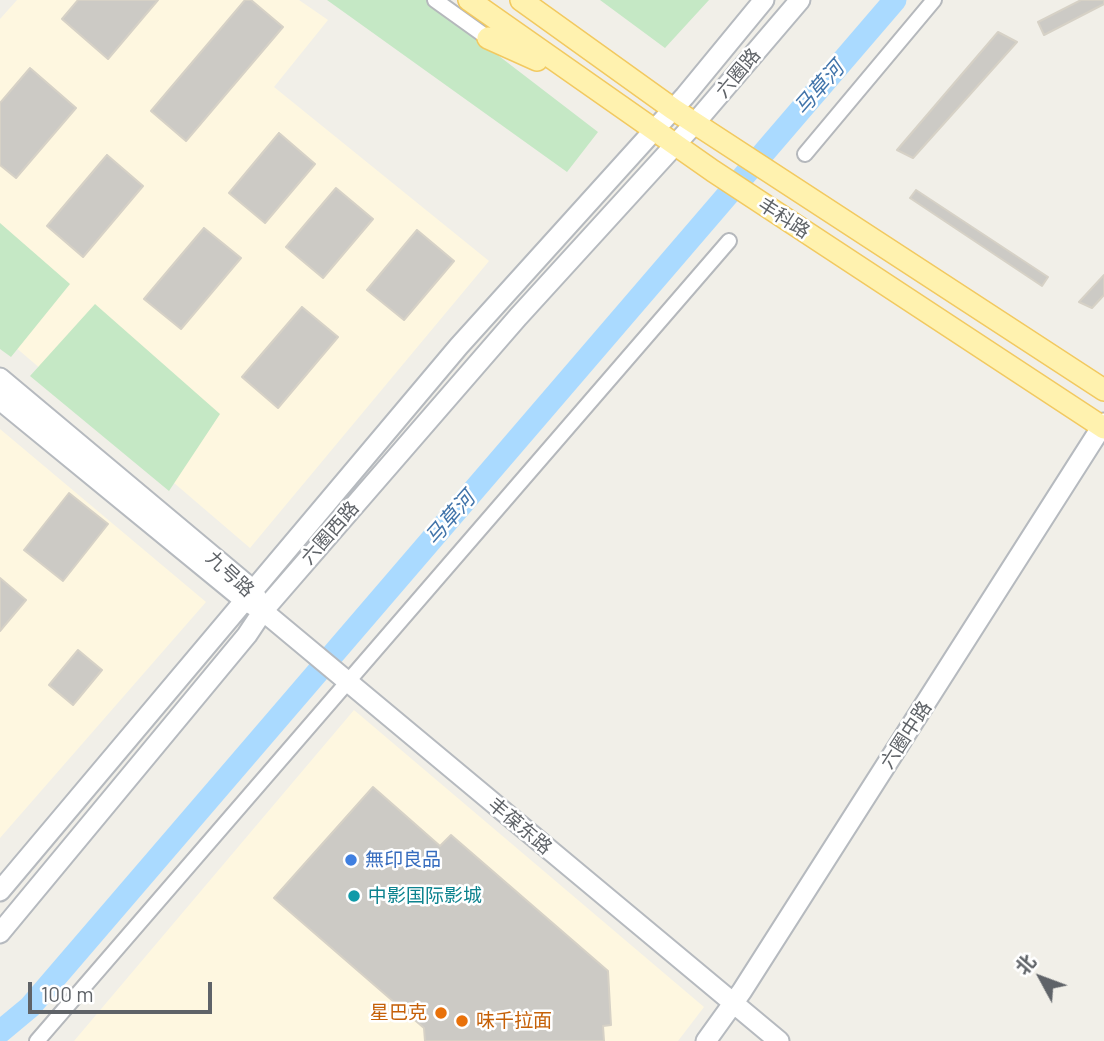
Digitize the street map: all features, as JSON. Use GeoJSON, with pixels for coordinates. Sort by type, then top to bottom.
{"type":"FeatureCollection","features":[{"type":"Feature","properties":{"kind":"main road","name":"丰科路"},"geometry":{"type":"LineString","coordinates":[[469,0],[713,171],[1103,426]]}},
{"type":"Feature","properties":{"kind":"main road","name":"丰科路"},"geometry":{"type":"LineString","coordinates":[[522,0],[673,109],[1104,390]]}},
{"type":"Feature","properties":{"kind":"main road","name":"六圈路"},"geometry":{"type":"LineString","coordinates":[[653,130],[765,0]]}},
{"type":"Feature","properties":{"kind":"main road","name":"六圈路"},"geometry":{"type":"LineString","coordinates":[[674,144],[800,0]]}},
{"type":"Feature","properties":{"kind":"main road"},"geometry":{"type":"LineString","coordinates":[[488,38],[578,78]]}},
{"type":"Feature","properties":{"kind":"main road","name":"六圈西路"},"geometry":{"type":"LineString","coordinates":[[0,891],[230,622],[247,594],[459,346],[653,130]]}},
{"type":"Feature","properties":{"kind":"main road","name":"六圈西路"},"geometry":{"type":"LineString","coordinates":[[0,933],[247,635],[263,611],[518,317],[674,144]]}},
{"type":"Feature","properties":{"kind":"main road","name":"九号路"},"geometry":{"type":"LineString","coordinates":[[0,378],[247,594],[263,611]]}},
{"type":"Feature","properties":{"kind":"main road","name":"九号路"},"geometry":{"type":"LineString","coordinates":[[0,400],[247,594]]}},
{"type":"Feature","properties":{"kind":"main road","name":"六圈中路"},"geometry":{"type":"LineString","coordinates":[[705,1041],[733,1004],[1103,426]]}},
{"type":"Feature","properties":{"kind":"main road","name":"丰葆东路"},"geometry":{"type":"LineString","coordinates":[[263,611],[779,1041]]}},
{"type":"Feature","properties":{"kind":"street"},"geometry":{"type":"LineString","coordinates":[[435,0],[488,38]]}},
{"type":"Feature","properties":{"kind":"street"},"geometry":{"type":"LineString","coordinates":[[805,154],[934,0]]}},
{"type":"Feature","properties":{"kind":"street"},"geometry":{"type":"LineString","coordinates":[[37,1041],[345,679],[729,241]]}},
{"type":"Feature","properties":{"kind":"shaded area"},"geometry":{"type":"Polygon","coordinates":[[[17,0],[299,0],[328,20],[274,87],[489,261],[250,548],[0,334],[0,19],[17,0]]]}},
{"type":"Feature","properties":{"kind":"shaded area"},"geometry":{"type":"Polygon","coordinates":[[[0,429],[206,602],[0,838],[0,429]]]}},
{"type":"Feature","properties":{"kind":"shaded area"},"geometry":{"type":"Polygon","coordinates":[[[354,710],[704,1007],[678,1041],[74,1041],[354,710]]]}},
{"type":"Feature","properties":{"kind":"green space"},"geometry":{"type":"Polygon","coordinates":[[[327,0],[426,0],[598,132],[567,172],[327,0]]]}},
{"type":"Feature","properties":{"kind":"green space"},"geometry":{"type":"Polygon","coordinates":[[[600,0],[709,0],[665,48],[600,0]]]}},
{"type":"Feature","properties":{"kind":"green space"},"geometry":{"type":"Polygon","coordinates":[[[0,223],[70,284],[11,357],[0,349],[0,223]]]}},
{"type":"Feature","properties":{"kind":"green space"},"geometry":{"type":"Polygon","coordinates":[[[95,304],[220,414],[169,491],[30,376],[95,304]]]}},
{"type":"Feature","properties":{"kind":"building"},"geometry":{"type":"Polygon","coordinates":[[[78,0],[158,0],[108,59],[62,19],[78,0]]]}},
{"type":"Feature","properties":{"kind":"building"},"geometry":{"type":"Polygon","coordinates":[[[245,0],[251,0],[283,27],[186,141],[151,111],[245,0]]]}},
{"type":"Feature","properties":{"kind":"building"},"geometry":{"type":"Polygon","coordinates":[[[1081,0],[1104,0],[1104,4],[1044,35],[1038,22],[1081,0]]]}},
{"type":"Feature","properties":{"kind":"building"},"geometry":{"type":"Polygon","coordinates":[[[998,32],[1017,42],[913,158],[897,150],[998,32]]]}},
{"type":"Feature","properties":{"kind":"building"},"geometry":{"type":"Polygon","coordinates":[[[30,68],[76,108],[16,178],[0,165],[0,103],[30,68]]]}},
{"type":"Feature","properties":{"kind":"building"},"geometry":{"type":"Polygon","coordinates":[[[279,133],[315,164],[265,223],[229,193],[279,133]]]}},
{"type":"Feature","properties":{"kind":"building"},"geometry":{"type":"Polygon","coordinates":[[[107,155],[143,186],[83,257],[47,226],[107,155]]]}},
{"type":"Feature","properties":{"kind":"building"},"geometry":{"type":"Polygon","coordinates":[[[336,188],[373,219],[323,278],[286,247],[336,188]]]}},
{"type":"Feature","properties":{"kind":"building"},"geometry":{"type":"Polygon","coordinates":[[[916,190],[1048,277],[1042,286],[910,198],[916,190]]]}},
{"type":"Feature","properties":{"kind":"building"},"geometry":{"type":"Polygon","coordinates":[[[204,228],[241,258],[181,329],[144,299],[204,228]]]}},
{"type":"Feature","properties":{"kind":"building"},"geometry":{"type":"Polygon","coordinates":[[[417,230],[454,261],[404,320],[367,290],[417,230]]]}},
{"type":"Feature","properties":{"kind":"building"},"geometry":{"type":"Polygon","coordinates":[[[1104,275],[1104,295],[1092,308],[1079,302],[1104,275]]]}},
{"type":"Feature","properties":{"kind":"building"},"geometry":{"type":"Polygon","coordinates":[[[302,307],[338,337],[278,408],[242,377],[302,307]]]}},
{"type":"Feature","properties":{"kind":"building"},"geometry":{"type":"Polygon","coordinates":[[[69,493],[108,524],[63,581],[24,550],[69,493]]]}},
{"type":"Feature","properties":{"kind":"building"},"geometry":{"type":"Polygon","coordinates":[[[0,578],[26,600],[0,631],[0,578]]]}},
{"type":"Feature","properties":{"kind":"building"},"geometry":{"type":"Polygon","coordinates":[[[78,650],[102,670],[73,705],[49,685],[78,650]]]}},
{"type":"Feature","properties":{"kind":"building"},"geometry":{"type":"Polygon","coordinates":[[[373,787],[440,846],[451,835],[608,971],[611,1025],[603,1026],[604,1041],[425,1041],[424,1028],[274,898],[373,787]]]}},
{"type":"Feature","properties":{"kind":"waterway","name":"马草河"},"geometry":{"type":"LineString","coordinates":[[0,1032],[30,1007],[895,0]]}},
{"type":"Feature","properties":{"kind":"place","name":"無印良品"},"geometry":{"type":"Point","coordinates":[351,860]}},
{"type":"Feature","properties":{"kind":"place","name":"中影国际影城"},"geometry":{"type":"Point","coordinates":[354,896]}},
{"type":"Feature","properties":{"kind":"place","name":"星巴克"},"geometry":{"type":"Point","coordinates":[441,1013]}},
{"type":"Feature","properties":{"kind":"place","name":"味千拉面"},"geometry":{"type":"Point","coordinates":[462,1021]}}]}
